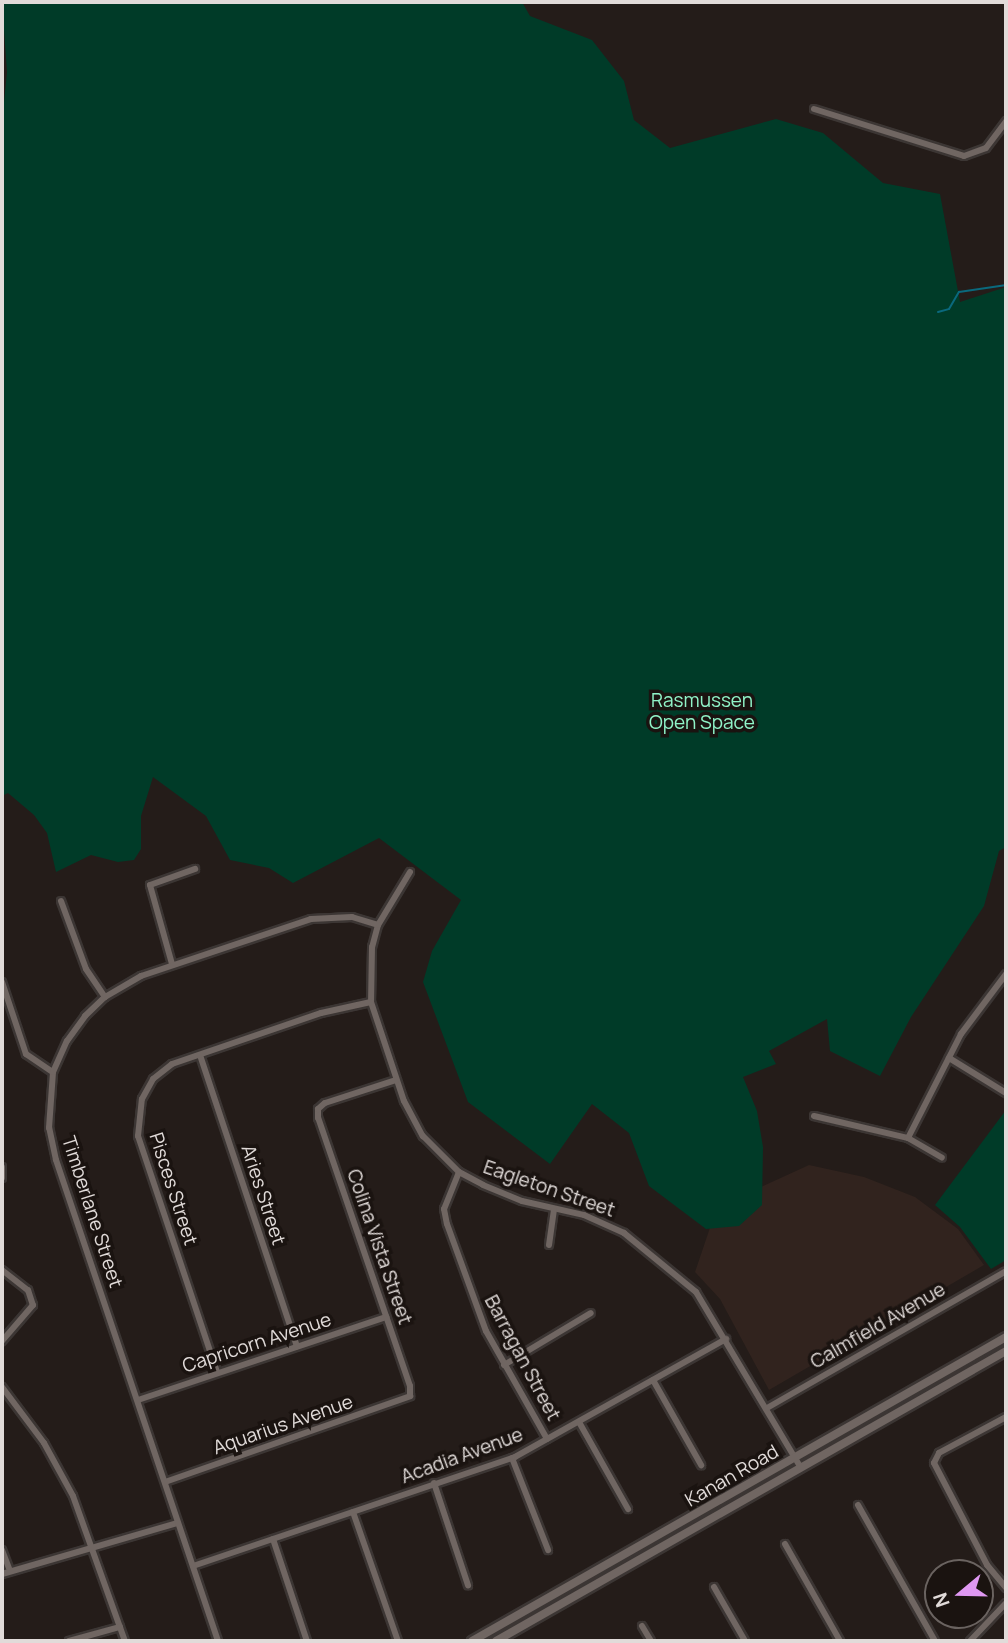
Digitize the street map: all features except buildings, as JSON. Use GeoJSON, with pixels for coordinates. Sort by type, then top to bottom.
{"type":"FeatureCollection","features":[{"type":"Feature","properties":{"kind":"main road","name":"Kanan Road"},"geometry":{"type":"LineString","coordinates":[[472,1641],[1006,1337]]}},
{"type":"Feature","properties":{"kind":"main road","name":"Kanan Road"},"geometry":{"type":"LineString","coordinates":[[496,1641],[1006,1351]]}},
{"type":"Feature","properties":{"kind":"street"},"geometry":{"type":"LineString","coordinates":[[814,109],[964,156],[986,148],[1006,121]]}},
{"type":"Feature","properties":{"kind":"street"},"geometry":{"type":"LineString","coordinates":[[173,964],[150,886],[195,869]]}},
{"type":"Feature","properties":{"kind":"street","name":"Eagleton Street"},"geometry":{"type":"LineString","coordinates":[[410,872],[378,925],[372,947],[371,1002],[396,1080],[423,1136],[460,1172],[482,1185],[554,1209],[584,1215],[624,1234],[696,1292],[801,1468]]}},
{"type":"Feature","properties":{"kind":"street"},"geometry":{"type":"LineString","coordinates":[[61,901],[86,969],[105,997]]}},
{"type":"Feature","properties":{"kind":"street","name":"Timberlane Street"},"geometry":{"type":"LineString","coordinates":[[218,1641],[55,1160],[49,1128],[53,1072],[67,1041],[105,997],[173,964],[311,919],[352,918],[378,925]]}},
{"type":"Feature","properties":{"kind":"street"},"geometry":{"type":"LineString","coordinates":[[908,1138],[948,1058],[1006,974]]}},
{"type":"Feature","properties":{"kind":"street"},"geometry":{"type":"LineString","coordinates":[[2,982],[26,1054],[53,1072]]}},
{"type":"Feature","properties":{"kind":"street","name":"Pisces Street"},"geometry":{"type":"LineString","coordinates":[[218,1372],[136,1121],[146,1089],[161,1070],[321,1013],[371,1002]]}},
{"type":"Feature","properties":{"kind":"street","name":"Aries Street"},"geometry":{"type":"LineString","coordinates":[[200,1055],[297,1346]]}},
{"type":"Feature","properties":{"kind":"street"},"geometry":{"type":"LineString","coordinates":[[948,1058],[1006,1093]]}},
{"type":"Feature","properties":{"kind":"street","name":"Colina Vista Street"},"geometry":{"type":"LineString","coordinates":[[396,1080],[318,1109],[410,1396]]}},
{"type":"Feature","properties":{"kind":"street"},"geometry":{"type":"LineString","coordinates":[[814,1116],[908,1138],[942,1158]]}},
{"type":"Feature","properties":{"kind":"street"},"geometry":{"type":"LineString","coordinates":[[2,1167],[2,1178]]}},
{"type":"Feature","properties":{"kind":"street","name":"Barragan Street"},"geometry":{"type":"LineString","coordinates":[[460,1172],[444,1209],[447,1224],[482,1321],[547,1440]]}},
{"type":"Feature","properties":{"kind":"street"},"geometry":{"type":"LineString","coordinates":[[549,1245],[554,1209]]}},
{"type":"Feature","properties":{"kind":"street"},"geometry":{"type":"LineString","coordinates":[[2,1270],[28,1290],[33,1305],[2,1341]]}},
{"type":"Feature","properties":{"kind":"street","name":"Calmfield Avenue"},"geometry":{"type":"LineString","coordinates":[[766,1408],[1006,1271]]}},
{"type":"Feature","properties":{"kind":"street"},"geometry":{"type":"LineString","coordinates":[[504,1365],[592,1313]]}},
{"type":"Feature","properties":{"kind":"street","name":"Capricorn Avenue"},"geometry":{"type":"LineString","coordinates":[[138,1400],[386,1317]]}},
{"type":"Feature","properties":{"kind":"street","name":"Acadia Avenue"},"geometry":{"type":"LineString","coordinates":[[193,1566],[512,1458],[726,1339]]}},
{"type":"Feature","properties":{"kind":"street"},"geometry":{"type":"LineString","coordinates":[[653,1380],[701,1465]]}},
{"type":"Feature","properties":{"kind":"street"},"geometry":{"type":"LineString","coordinates":[[2,1387],[54,1461],[93,1549],[125,1641]]}},
{"type":"Feature","properties":{"kind":"street","name":"Aquarius Avenue"},"geometry":{"type":"LineString","coordinates":[[165,1482],[410,1396]]}},
{"type":"Feature","properties":{"kind":"street"},"geometry":{"type":"LineString","coordinates":[[1006,1416],[939,1453],[934,1463],[987,1565],[1006,1588]]}},
{"type":"Feature","properties":{"kind":"street"},"geometry":{"type":"LineString","coordinates":[[579,1422],[628,1509]]}},
{"type":"Feature","properties":{"kind":"street"},"geometry":{"type":"LineString","coordinates":[[512,1458],[548,1549]]}},
{"type":"Feature","properties":{"kind":"street"},"geometry":{"type":"LineString","coordinates":[[434,1483],[468,1585]]}},
{"type":"Feature","properties":{"kind":"street"},"geometry":{"type":"LineString","coordinates":[[858,1505],[935,1641]]}},
{"type":"Feature","properties":{"kind":"street"},"geometry":{"type":"LineString","coordinates":[[353,1512],[398,1641]]}},
{"type":"Feature","properties":{"kind":"street"},"geometry":{"type":"LineString","coordinates":[[2,1574],[178,1523]]}},
{"type":"Feature","properties":{"kind":"street"},"geometry":{"type":"LineString","coordinates":[[272,1539],[307,1641]]}},
{"type":"Feature","properties":{"kind":"street"},"geometry":{"type":"LineString","coordinates":[[785,1544],[840,1641]]}},
{"type":"Feature","properties":{"kind":"street"},"geometry":{"type":"LineString","coordinates":[[2,1549],[10,1572]]}},
{"type":"Feature","properties":{"kind":"street"},"geometry":{"type":"LineString","coordinates":[[714,1587],[745,1641]]}},
{"type":"Feature","properties":{"kind":"street"},"geometry":{"type":"LineString","coordinates":[[970,1641],[1006,1603]]}},
{"type":"Feature","properties":{"kind":"street"},"geometry":{"type":"LineString","coordinates":[[642,1626],[651,1641]]}},
{"type":"Feature","properties":{"kind":"street"},"geometry":{"type":"LineString","coordinates":[[69,1641],[120,1627]]}},
{"type":"Feature","properties":{"kind":"shaded area"},"geometry":{"type":"Polygon","coordinates":[[[809,1165],[864,1177],[915,1197],[958,1229],[984,1265],[769,1390],[720,1299],[695,1272],[717,1207],[809,1165]]]}},
{"type":"Feature","properties":{"kind":"green space","name":"Rasmussen Open Space"},"geometry":{"type":"Polygon","coordinates":[[[2,2],[522,2],[530,16],[592,40],[624,81],[634,120],[670,148],[776,119],[823,133],[883,183],[940,194],[960,302],[1006,287],[1006,847],[999,851],[984,906],[911,1017],[880,1076],[830,1051],[827,1019],[769,1051],[776,1064],[743,1077],[757,1111],[763,1147],[762,1205],[739,1226],[706,1229],[649,1186],[629,1133],[592,1104],[550,1164],[468,1102],[423,982],[432,951],[461,900],[379,838],[293,883],[269,868],[230,860],[206,816],[153,777],[141,816],[141,849],[134,860],[118,862],[91,855],[56,872],[47,833],[34,815],[8,793],[2,796],[2,122],[7,72],[2,2]]]}},
{"type":"Feature","properties":{"kind":"green space"},"geometry":{"type":"Polygon","coordinates":[[[1006,1110],[1006,1260],[991,1269],[960,1227],[935,1205],[1006,1110]]]}},
{"type":"Feature","properties":{"kind":"waterway"},"geometry":{"type":"LineString","coordinates":[[938,312],[949,309],[959,292],[1006,285]]}}]}
